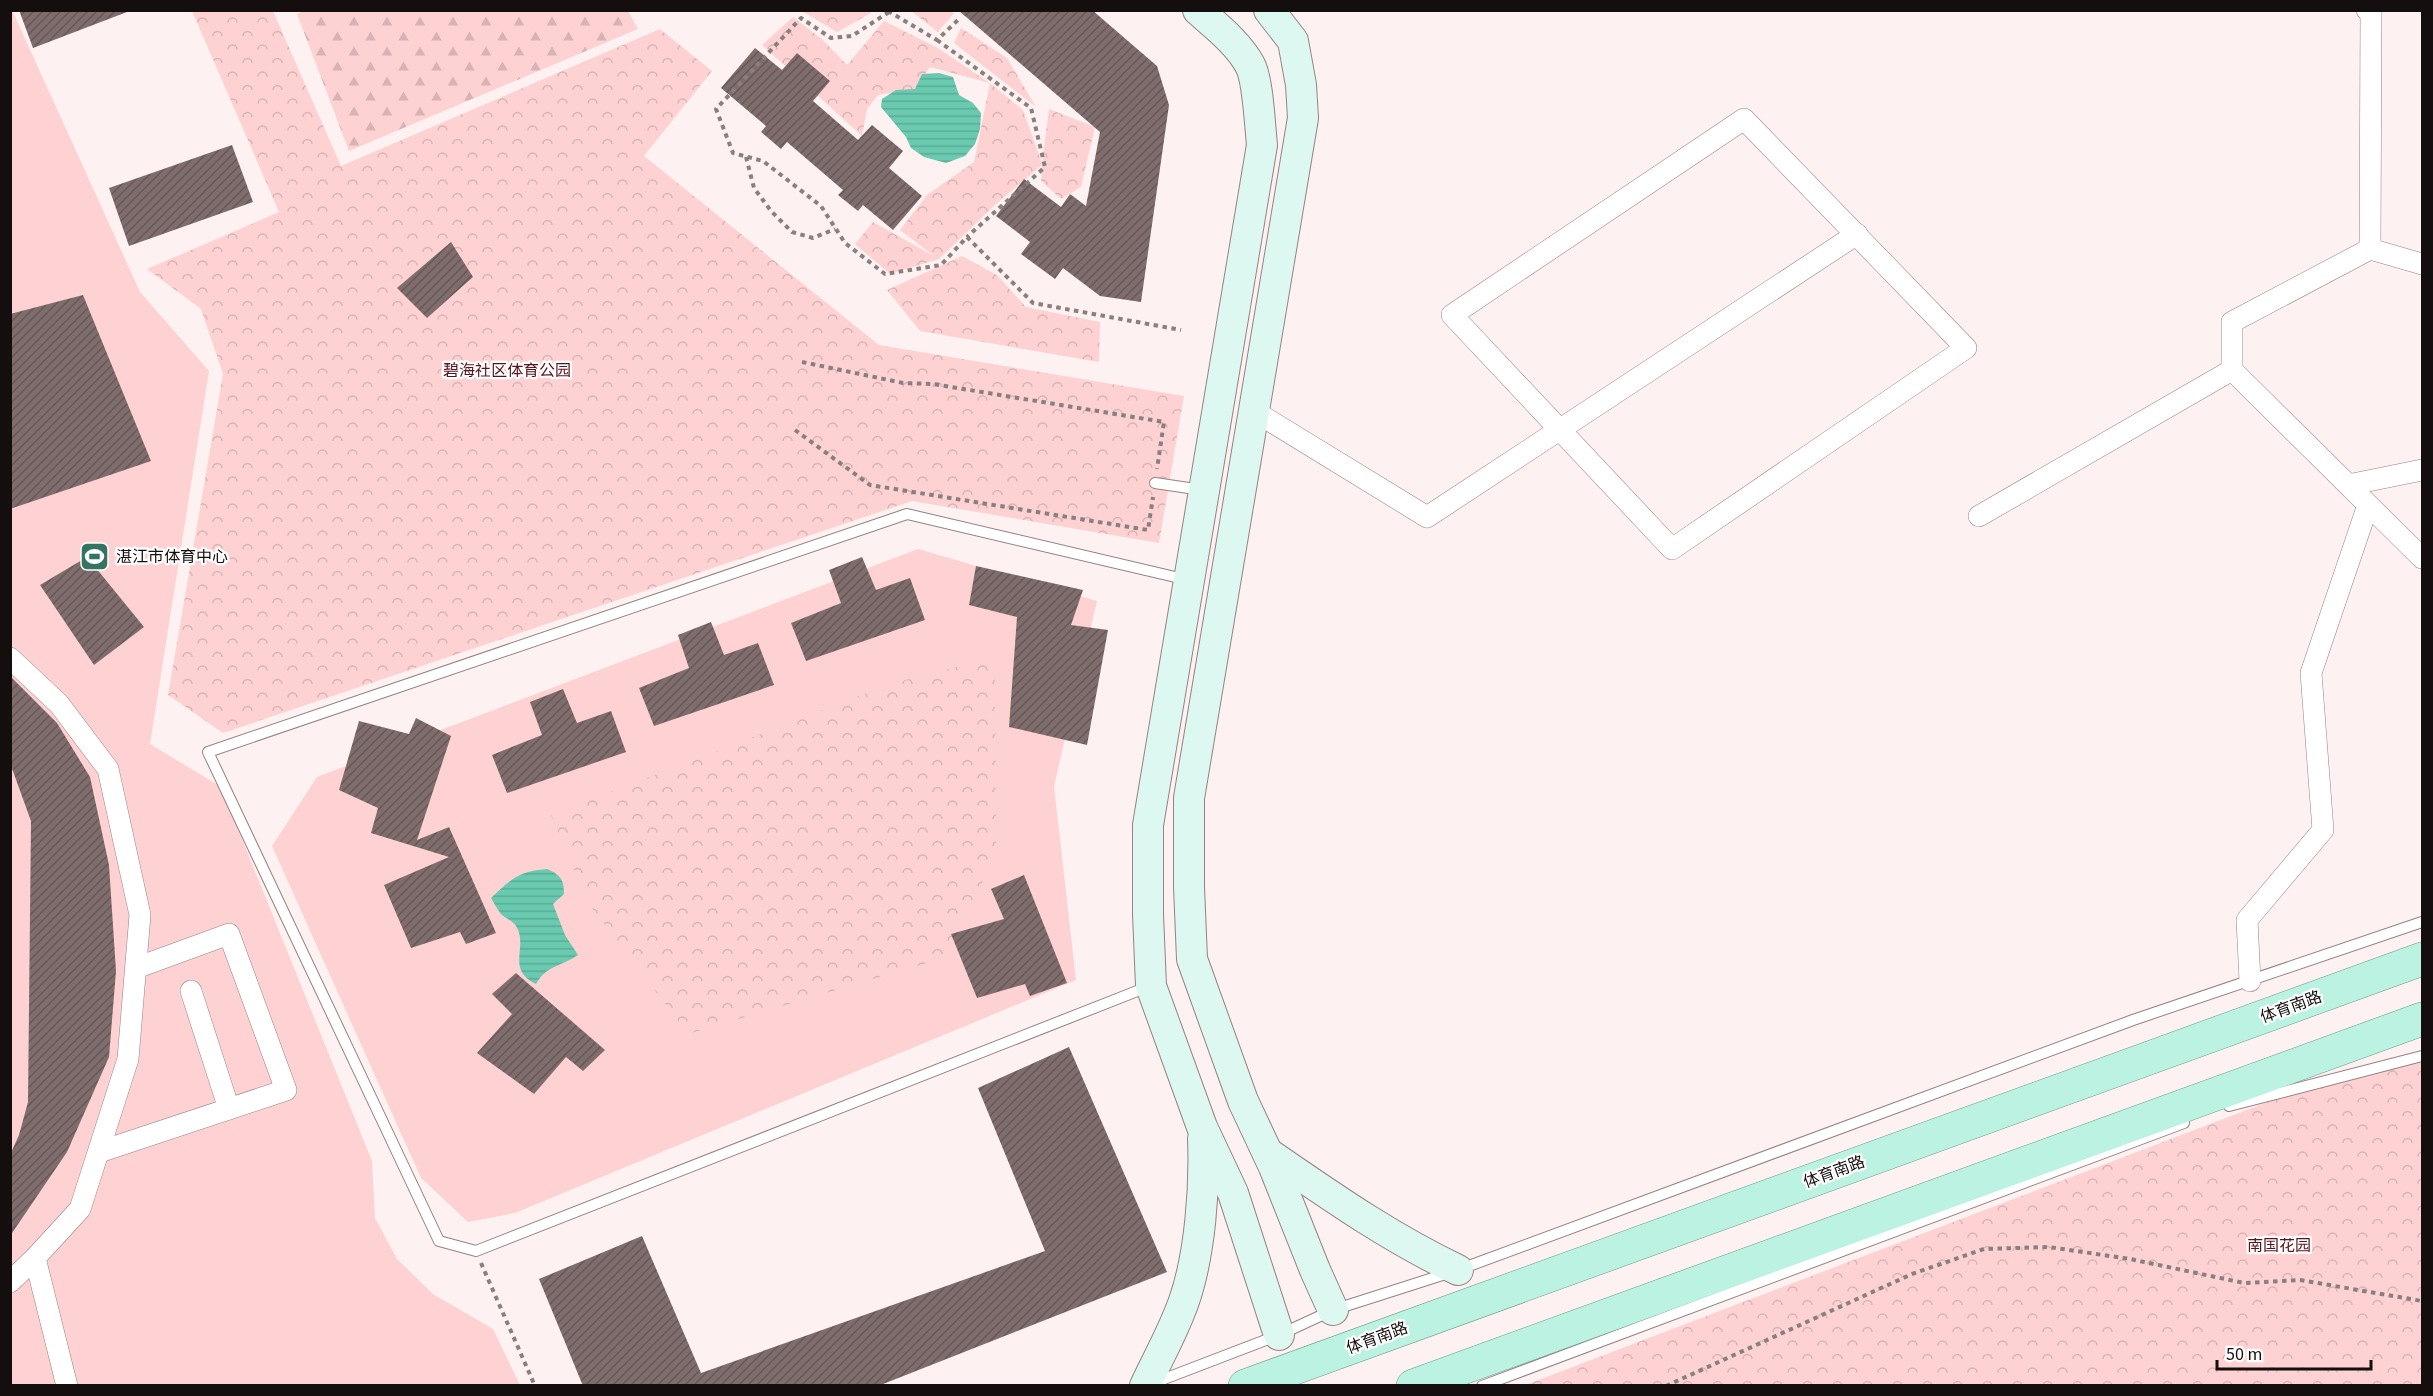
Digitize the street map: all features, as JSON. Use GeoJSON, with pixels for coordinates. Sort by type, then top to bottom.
{"type":"FeatureCollection","features":[{"type":"Feature","properties":{"kind":"main road","name":"体育南路"},"geometry":{"type":"LineString","coordinates":[[1245,1386],[2422,959]]}},
{"type":"Feature","properties":{"kind":"main road"},"geometry":{"type":"LineString","coordinates":[[1413,1386],[2422,1019]]}},
{"type":"Feature","properties":{"kind":"street"},"geometry":{"type":"LineString","coordinates":[[1198,10],[1232,41],[1252,67],[1260,112],[1262,145],[1148,825],[1150,986],[1202,1128],[1233,1193],[1279,1335]]}},
{"type":"Feature","properties":{"kind":"street"},"geometry":{"type":"LineString","coordinates":[[2367,10],[2371,14],[2370,249]]}},
{"type":"Feature","properties":{"kind":"street"},"geometry":{"type":"LineString","coordinates":[[1282,16],[1293,41],[1301,85],[1303,118],[1189,798],[1189,887],[1192,959],[1244,1101],[1333,1310]]}},
{"type":"Feature","properties":{"kind":"street"},"geometry":{"type":"LineString","coordinates":[[1744,119],[1857,234],[1966,348],[1672,549],[1452,315],[1744,119]]}},
{"type":"Feature","properties":{"kind":"street"},"geometry":{"type":"LineString","coordinates":[[1254,411],[1426,517],[1857,234]]}},
{"type":"Feature","properties":{"kind":"street"},"geometry":{"type":"LineString","coordinates":[[2422,264],[2370,249],[2232,322],[2232,370],[2422,558]]}},
{"type":"Feature","properties":{"kind":"street"},"geometry":{"type":"LineString","coordinates":[[1979,516],[2232,370]]}},
{"type":"Feature","properties":{"kind":"street"},"geometry":{"type":"LineString","coordinates":[[2348,485],[2422,470]]}},
{"type":"Feature","properties":{"kind":"street"},"geometry":{"type":"LineString","coordinates":[[2250,981],[2247,920],[2323,830],[2311,673],[2368,505]]}},
{"type":"Feature","properties":{"kind":"street"},"geometry":{"type":"LineString","coordinates":[[10,658],[59,704],[108,769],[140,915],[128,1059],[81,1209],[10,1282]]}},
{"type":"Feature","properties":{"kind":"street"},"geometry":{"type":"LineString","coordinates":[[99,1152],[286,1090],[229,934],[136,968]]}},
{"type":"Feature","properties":{"kind":"street"},"geometry":{"type":"LineString","coordinates":[[190,991],[230,1109]]}},
{"type":"Feature","properties":{"kind":"street"},"geometry":{"type":"LineString","coordinates":[[1147,1386],[1184,1301],[1196,1248],[1203,1178],[1202,1128]]}},
{"type":"Feature","properties":{"kind":"street"},"geometry":{"type":"LineString","coordinates":[[1268,1153],[1349,1209],[1430,1257],[1458,1270]]}},
{"type":"Feature","properties":{"kind":"street"},"geometry":{"type":"LineString","coordinates":[[35,1258],[67,1386]]}},
{"type":"Feature","properties":{"kind":"lane"},"geometry":{"type":"LineString","coordinates":[[1155,483],[1204,490]]}},
{"type":"Feature","properties":{"kind":"lane"},"geometry":{"type":"LineString","coordinates":[[1150,986],[476,1251],[439,1241],[208,752],[907,514],[1188,580]]}},
{"type":"Feature","properties":{"kind":"lane"},"geometry":{"type":"LineString","coordinates":[[1147,1386],[1279,1335],[1333,1310],[1458,1270],[2122,1024],[2422,922]]}},
{"type":"Feature","properties":{"kind":"lane"},"geometry":{"type":"LineString","coordinates":[[2213,1112],[2235,1104],[2422,1056]]}},
{"type":"Feature","properties":{"kind":"lane"},"geometry":{"type":"LineString","coordinates":[[1482,1386],[2191,1120]]}},
{"type":"Feature","properties":{"kind":"path"},"geometry":{"type":"LineString","coordinates":[[888,11],[937,40],[1032,108],[1045,166],[941,265],[885,274],[844,243],[821,206],[764,161],[733,153],[716,109],[801,18],[831,38],[852,36],[888,11]]}},
{"type":"Feature","properties":{"kind":"path"},"geometry":{"type":"LineString","coordinates":[[937,40],[958,20]]}},
{"type":"Feature","properties":{"kind":"path"},"geometry":{"type":"LineString","coordinates":[[746,157],[754,189],[771,211],[792,232],[813,238],[835,229]]}},
{"type":"Feature","properties":{"kind":"path"},"geometry":{"type":"LineString","coordinates":[[968,237],[1033,303],[1181,330]]}},
{"type":"Feature","properties":{"kind":"path"},"geometry":{"type":"LineString","coordinates":[[795,430],[870,485],[1148,530],[1164,422],[933,384],[903,383],[802,363]]}},
{"type":"Feature","properties":{"kind":"path"},"geometry":{"type":"LineString","coordinates":[[1665,1386],[1912,1274],[1984,1249],[2049,1247],[2130,1259],[2244,1283],[2300,1280],[2422,1301]]}},
{"type":"Feature","properties":{"kind":"path"},"geometry":{"type":"LineString","coordinates":[[476,1251],[535,1386]]}},
{"type":"Feature","properties":{"kind":"green space","name":"湛江市体育中心"},"geometry":{"type":"Polygon","coordinates":[[[12,10],[140,292],[209,371],[150,744],[221,787],[372,1161],[375,1218],[397,1259],[433,1294],[493,1329],[520,1385],[11,1385],[12,10]]]}},
{"type":"Feature","properties":{"kind":"green space"},"geometry":{"type":"Polygon","coordinates":[[[306,10],[628,11],[638,29],[349,151],[297,14],[306,10]]]}},
{"type":"Feature","properties":{"kind":"green space"},"geometry":{"type":"Polygon","coordinates":[[[800,10],[868,10],[871,13],[837,32],[800,10]]]}},
{"type":"Feature","properties":{"kind":"green space","name":"碧海社区体育公园"},"geometry":{"type":"Polygon","coordinates":[[[192,11],[273,11],[341,166],[660,29],[712,71],[644,156],[879,345],[1184,396],[1159,543],[912,501],[223,733],[168,695],[223,374],[201,309],[147,269],[279,212],[192,11]]]}},
{"type":"Feature","properties":{"kind":"green space"},"geometry":{"type":"Polygon","coordinates":[[[911,11],[950,11],[954,13],[938,32],[911,11]]]}},
{"type":"Feature","properties":{"kind":"green space"},"geometry":{"type":"Polygon","coordinates":[[[793,17],[823,40],[847,65],[884,21],[938,48],[990,83],[930,67],[915,89],[878,95],[867,109],[862,136],[762,45],[793,17]]]}},
{"type":"Feature","properties":{"kind":"green space"},"geometry":{"type":"Polygon","coordinates":[[[961,28],[1007,58],[1036,107],[954,43],[961,28]]]}},
{"type":"Feature","properties":{"kind":"green space"},"geometry":{"type":"Polygon","coordinates":[[[990,83],[1023,110],[1042,163],[1049,109],[1095,127],[1081,187],[1061,199],[1041,181],[1042,165],[995,205],[939,259],[890,274],[855,244],[873,222],[934,256],[900,230],[927,195],[974,162],[990,83]]]}},
{"type":"Feature","properties":{"kind":"green space"},"geometry":{"type":"Polygon","coordinates":[[[962,256],[997,275],[1026,307],[1100,322],[1099,362],[920,331],[887,290],[962,256]]]}},
{"type":"Feature","properties":{"kind":"green space"},"geometry":{"type":"Polygon","coordinates":[[[918,549],[1097,601],[1054,786],[1076,980],[515,1213],[468,1222],[421,1178],[272,846],[317,777],[918,549]]]}},
{"type":"Feature","properties":{"kind":"green space"},"geometry":{"type":"Polygon","coordinates":[[[995,657],[996,857],[941,959],[688,1034],[586,900],[551,815],[890,684],[995,657]]]}},
{"type":"Feature","properties":{"kind":"green space","name":"南国花园"},"geometry":{"type":"Polygon","coordinates":[[[2422,1053],[2422,1385],[1523,1386],[2357,1068],[2422,1053]]]}},
{"type":"Feature","properties":{"kind":"shaded area"},"geometry":{"type":"Polygon","coordinates":[[[939,73],[953,77],[959,95],[973,103],[981,113],[980,129],[975,144],[965,156],[946,163],[924,157],[911,148],[906,137],[881,107],[882,99],[896,90],[915,89],[922,74],[939,73]]]}},
{"type":"Feature","properties":{"kind":"shaded area"},"geometry":{"type":"Polygon","coordinates":[[[547,869],[556,873],[562,882],[564,894],[553,904],[565,935],[578,955],[549,970],[536,984],[527,978],[519,965],[520,942],[516,926],[501,914],[491,898],[516,877],[547,869]]]}},
{"type":"Feature","properties":{"kind":"building"},"geometry":{"type":"Polygon","coordinates":[[[19,10],[126,10],[127,12],[33,48],[19,10]]]}},
{"type":"Feature","properties":{"kind":"building"},"geometry":{"type":"Polygon","coordinates":[[[958,10],[1092,10],[1157,66],[1169,105],[1141,302],[1100,296],[1063,268],[1055,279],[1021,254],[1030,242],[996,216],[1024,179],[1061,207],[1070,194],[1086,206],[1100,132],[958,10]]]}},
{"type":"Feature","properties":{"kind":"building"},"geometry":{"type":"Polygon","coordinates":[[[755,48],[782,70],[797,53],[830,81],[813,101],[858,140],[872,125],[903,151],[889,168],[922,196],[893,230],[863,205],[858,211],[838,195],[843,190],[787,142],[781,149],[761,132],[766,126],[721,88],[755,48]]]}},
{"type":"Feature","properties":{"kind":"building"},"geometry":{"type":"Polygon","coordinates":[[[232,145],[253,202],[129,246],[109,188],[232,145]]]}},
{"type":"Feature","properties":{"kind":"building"},"geometry":{"type":"Polygon","coordinates":[[[451,242],[473,277],[427,318],[397,288],[451,242]]]}},
{"type":"Feature","properties":{"kind":"building"},"geometry":{"type":"Polygon","coordinates":[[[83,295],[151,461],[10,509],[10,314],[83,295]]]}},
{"type":"Feature","properties":{"kind":"building"},"geometry":{"type":"Polygon","coordinates":[[[87,557],[144,627],[94,665],[40,585],[87,557]]]}},
{"type":"Feature","properties":{"kind":"building"},"geometry":{"type":"Polygon","coordinates":[[[862,557],[876,590],[910,578],[925,620],[806,661],[791,623],[841,603],[829,570],[862,557]]]}},
{"type":"Feature","properties":{"kind":"building"},"geometry":{"type":"Polygon","coordinates":[[[976,566],[1083,590],[1071,625],[1108,630],[1087,745],[1009,727],[1017,617],[969,605],[976,566]]]}},
{"type":"Feature","properties":{"kind":"building"},"geometry":{"type":"Polygon","coordinates":[[[711,622],[724,655],[758,643],[774,685],[654,726],[639,688],[689,668],[678,635],[711,622]]]}},
{"type":"Feature","properties":{"kind":"building"},"geometry":{"type":"Polygon","coordinates":[[[10,676],[57,723],[90,777],[109,865],[116,971],[109,1057],[67,1152],[10,1236],[10,1155],[19,1135],[28,1102],[31,821],[10,763],[10,676]]]}},
{"type":"Feature","properties":{"kind":"building"},"geometry":{"type":"Polygon","coordinates":[[[563,689],[577,723],[611,711],[626,752],[507,793],[492,755],[542,735],[530,702],[563,689]]]}},
{"type":"Feature","properties":{"kind":"building"},"geometry":{"type":"Polygon","coordinates":[[[416,718],[451,736],[417,840],[449,827],[496,933],[466,944],[460,932],[411,948],[384,885],[449,857],[371,833],[378,808],[339,790],[359,721],[409,734],[416,718]]]}},
{"type":"Feature","properties":{"kind":"building"},"geometry":{"type":"Polygon","coordinates":[[[1024,875],[1067,983],[1030,996],[1025,984],[977,998],[951,934],[1004,919],[991,889],[1024,875]]]}},
{"type":"Feature","properties":{"kind":"building"},"geometry":{"type":"Polygon","coordinates":[[[516,973],[605,1050],[583,1071],[566,1057],[534,1094],[477,1053],[512,1014],[492,994],[516,973]]]}},
{"type":"Feature","properties":{"kind":"building"},"geometry":{"type":"Polygon","coordinates":[[[1069,1047],[1167,1272],[878,1386],[583,1386],[539,1279],[642,1236],[701,1373],[1045,1251],[978,1088],[1069,1047]]]}},
{"type":"Feature","properties":{"kind":"place","name":"湛江市体育中心"},"geometry":{"type":"Point","coordinates":[95,557]}}]}
